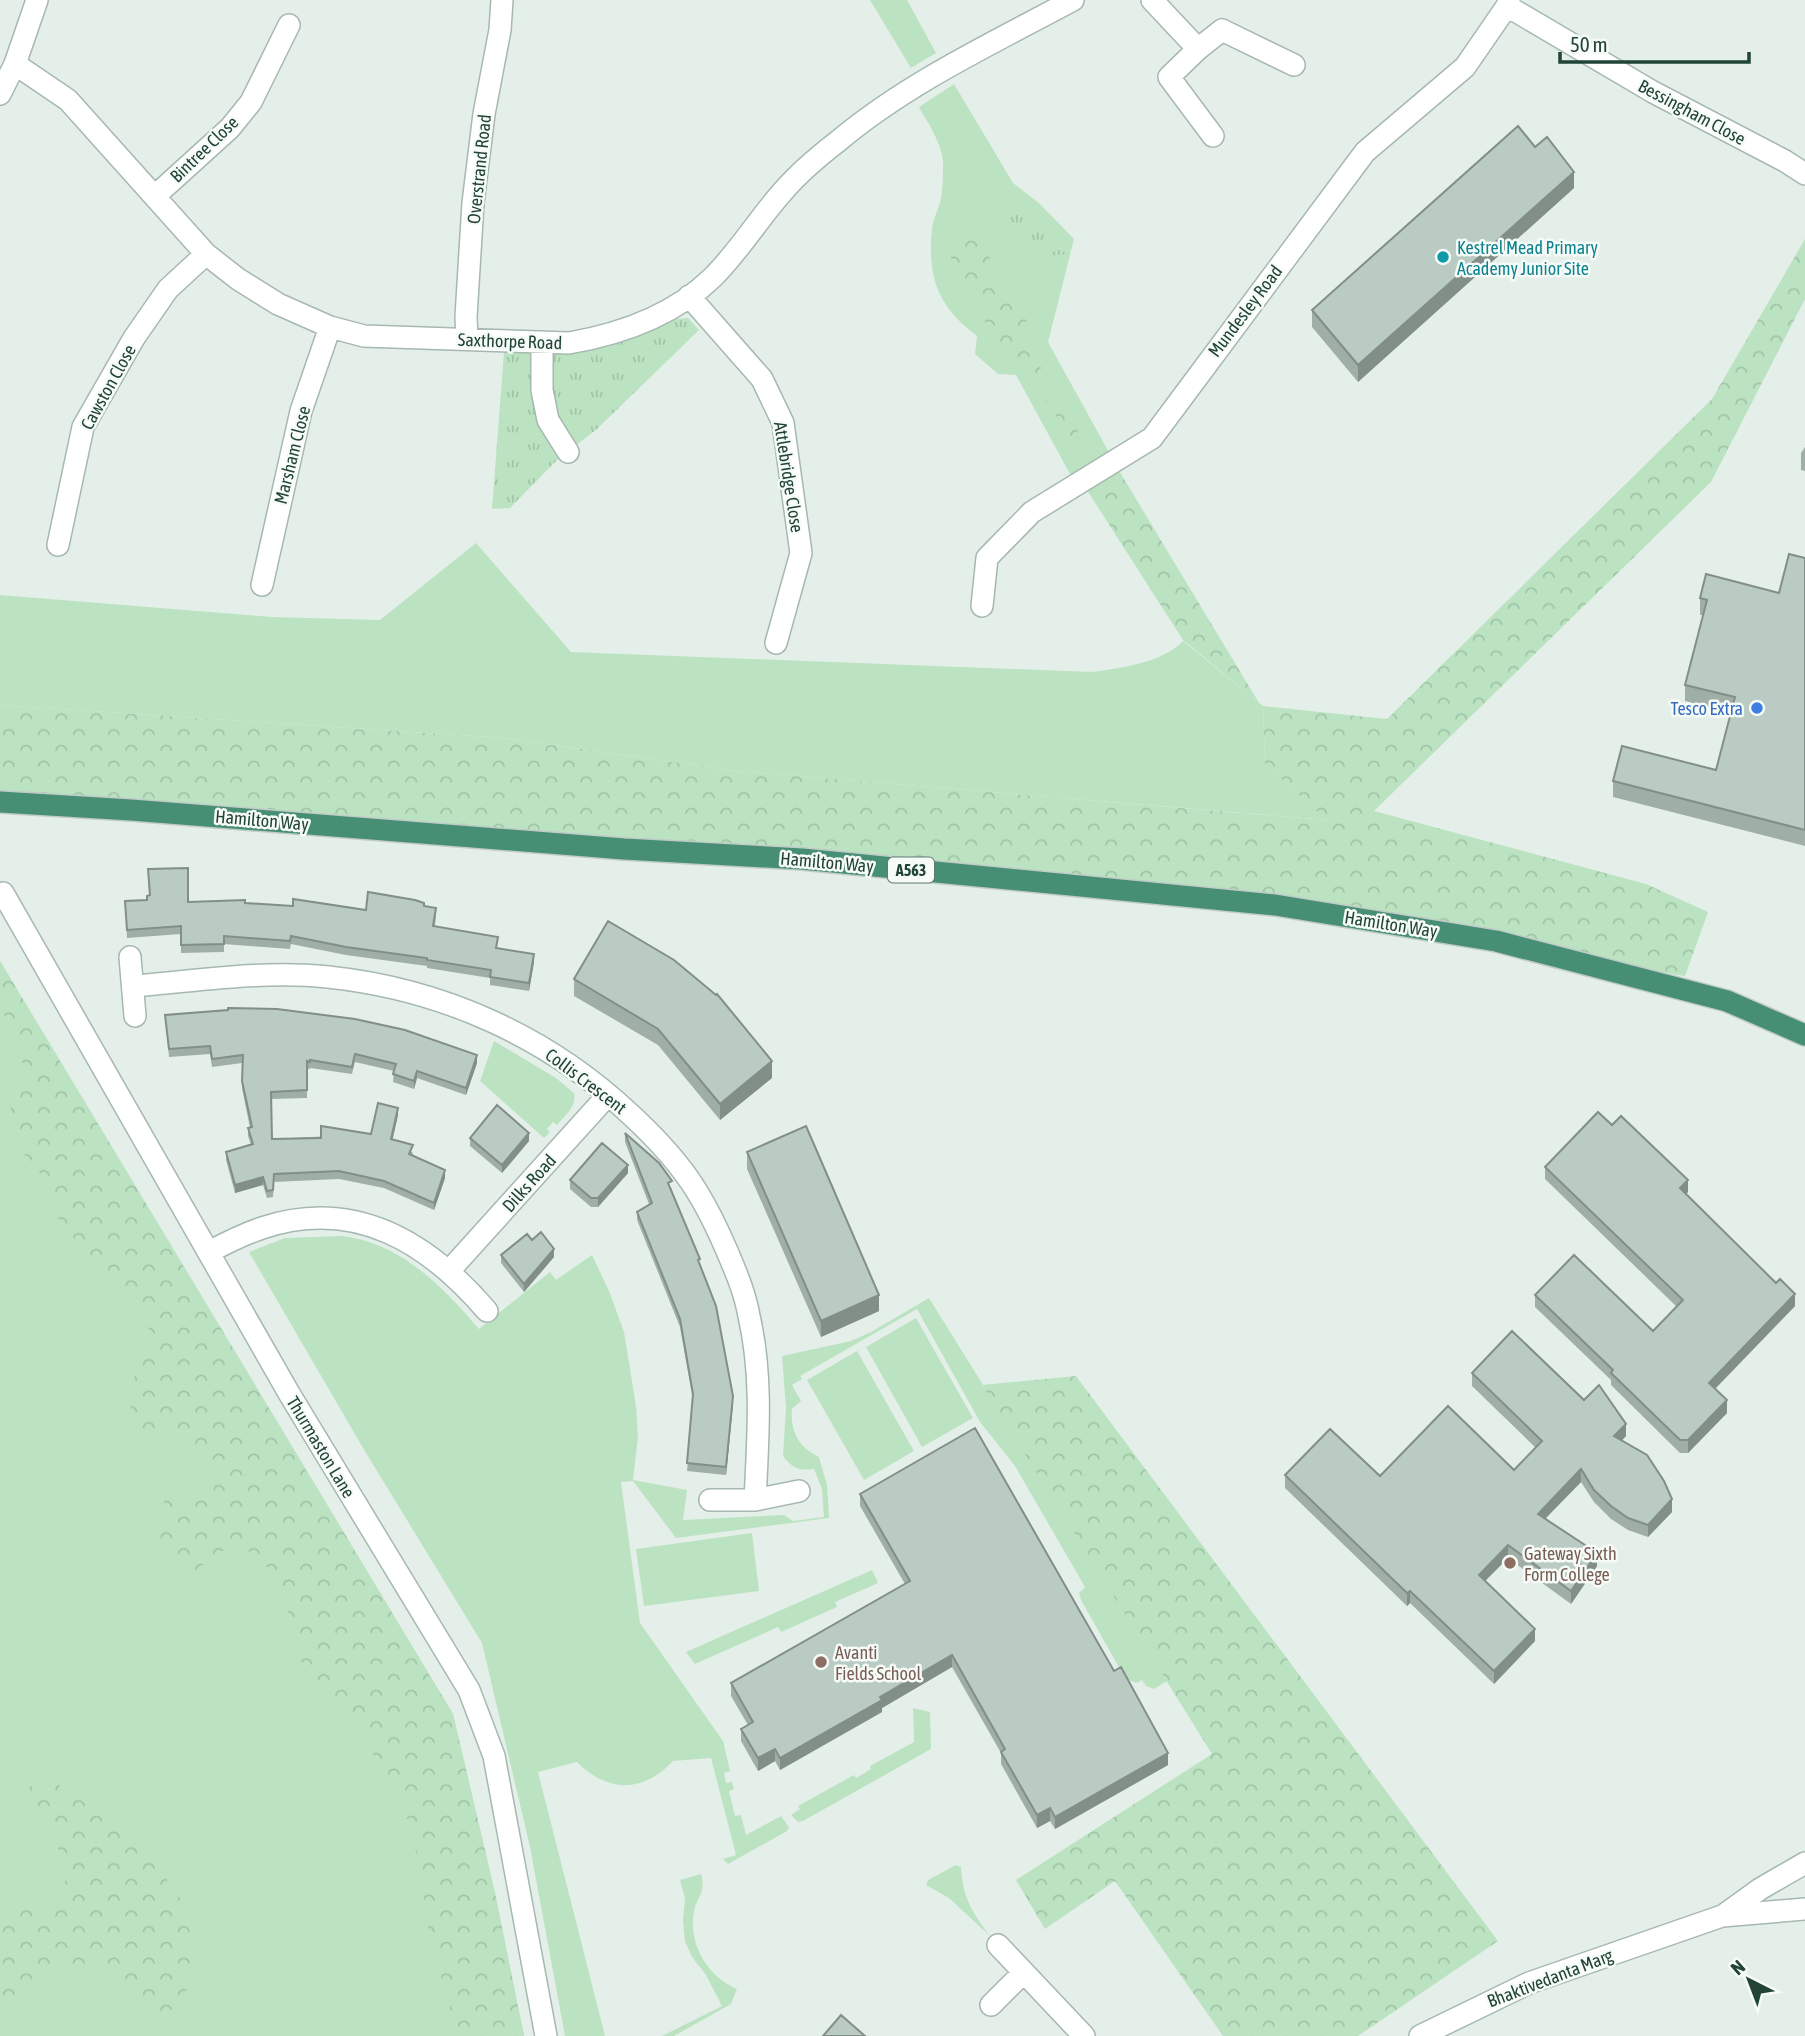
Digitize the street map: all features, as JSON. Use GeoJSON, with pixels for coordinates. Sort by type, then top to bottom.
{"type":"FeatureCollection","features":[{"type":"Feature","properties":{"kind":"highway","name":"Hamilton Way"},"geometry":{"type":"LineString","coordinates":[[0,802],[624,849],[802,859],[1275,905],[1496,942],[1727,1001],[1805,1035]]}},
{"type":"Feature","properties":{"kind":"street"},"geometry":{"type":"LineString","coordinates":[[0,94],[15,64],[37,0]]}},
{"type":"Feature","properties":{"kind":"street","name":"Overstrand Road"},"geometry":{"type":"LineString","coordinates":[[467,339],[466,317],[474,203],[484,114],[500,30],[502,0]]}},
{"type":"Feature","properties":{"kind":"street","name":"Saxthorpe Road"},"geometry":{"type":"LineString","coordinates":[[15,64],[68,100],[206,254],[238,279],[278,304],[330,327],[364,336],[569,343],[602,337],[656,318],[689,296],[712,278],[786,187],[872,114],[941,71],[1073,0]]}},
{"type":"Feature","properties":{"kind":"street"},"geometry":{"type":"LineString","coordinates":[[1152,0],[1198,49]]}},
{"type":"Feature","properties":{"kind":"street","name":"Bessingham Close"},"geometry":{"type":"LineString","coordinates":[[1508,3],[1618,71],[1805,174]]}},
{"type":"Feature","properties":{"kind":"street","name":"Mundesley Road"},"geometry":{"type":"LineString","coordinates":[[982,606],[987,558],[1032,512],[1152,438],[1364,152],[1465,67],[1508,3]]}},
{"type":"Feature","properties":{"kind":"street","name":"Bintree Close"},"geometry":{"type":"LineString","coordinates":[[155,196],[230,128],[251,102],[289,25]]}},
{"type":"Feature","properties":{"kind":"street"},"geometry":{"type":"LineString","coordinates":[[1213,135],[1168,77],[1198,49],[1222,30],[1294,65]]}},
{"type":"Feature","properties":{"kind":"street","name":"Cawston Close"},"geometry":{"type":"LineString","coordinates":[[58,545],[83,427],[135,338],[168,289],[206,254]]}},
{"type":"Feature","properties":{"kind":"street","name":"Attlebridge Close"},"geometry":{"type":"LineString","coordinates":[[689,296],[762,379],[783,423],[801,553],[776,643]]}},
{"type":"Feature","properties":{"kind":"street","name":"Marsham Close"},"geometry":{"type":"LineString","coordinates":[[262,585],[301,411],[330,327]]}},
{"type":"Feature","properties":{"kind":"street"},"geometry":{"type":"LineString","coordinates":[[542,342],[542,390],[548,420],[568,452]]}},
{"type":"Feature","properties":{"kind":"street","name":"Thurmaston Lane"},"geometry":{"type":"LineString","coordinates":[[3,893],[290,1395],[469,1690],[494,1756],[546,2036]]}},
{"type":"Feature","properties":{"kind":"street"},"geometry":{"type":"LineString","coordinates":[[130,957],[135,1016]]}},
{"type":"Feature","properties":{"kind":"street","name":"Collis Crescent"},"geometry":{"type":"LineString","coordinates":[[133,986],[267,975],[327,977],[380,984],[455,1006],[507,1027],[558,1057],[608,1095],[662,1145],[688,1178],[713,1221],[740,1282],[749,1315],[758,1369],[759,1418],[755,1500]]}},
{"type":"Feature","properties":{"kind":"street","name":"Dilks Road"},"geometry":{"type":"LineString","coordinates":[[449,1271],[608,1095]]}},
{"type":"Feature","properties":{"kind":"street"},"geometry":{"type":"LineString","coordinates":[[209,1251],[244,1234],[275,1224],[304,1219],[336,1219],[374,1226],[396,1234],[419,1248],[449,1271],[487,1311]]}},
{"type":"Feature","properties":{"kind":"street"},"geometry":{"type":"LineString","coordinates":[[710,1500],[755,1500],[799,1491]]}},
{"type":"Feature","properties":{"kind":"street"},"geometry":{"type":"LineString","coordinates":[[1722,1916],[1760,1889],[1805,1863]]}},
{"type":"Feature","properties":{"kind":"street"},"geometry":{"type":"LineString","coordinates":[[1722,1916],[1805,1909]]}},
{"type":"Feature","properties":{"kind":"street","name":"Bhaktivedanta Marg"},"geometry":{"type":"LineString","coordinates":[[1420,2036],[1529,1983],[1722,1916]]}},
{"type":"Feature","properties":{"kind":"street"},"geometry":{"type":"LineString","coordinates":[[998,1945],[1084,2036]]}},
{"type":"Feature","properties":{"kind":"street"},"geometry":{"type":"LineString","coordinates":[[991,2004],[1023,1973]]}},
{"type":"Feature","properties":{"kind":"green space"},"geometry":{"type":"Polygon","coordinates":[[[870,0],[907,0],[936,53],[911,68],[870,0]]]}},
{"type":"Feature","properties":{"kind":"green space"},"geometry":{"type":"Polygon","coordinates":[[[954,84],[1013,183],[1040,204],[1074,239],[1048,342],[1111,456],[1076,485],[1016,375],[998,374],[975,354],[977,336],[953,314],[938,290],[931,262],[931,246],[934,219],[941,198],[943,161],[937,140],[919,107],[954,84]]]}},
{"type":"Feature","properties":{"kind":"green space"},"geometry":{"type":"Polygon","coordinates":[[[1026,197],[1068,238],[1068,254],[1034,257],[998,205],[1026,197]]]}},
{"type":"Feature","properties":{"kind":"green space"},"geometry":{"type":"Polygon","coordinates":[[[982,237],[1005,300],[1026,306],[1027,344],[1086,445],[1079,450],[1012,351],[999,344],[984,320],[987,304],[979,285],[955,279],[951,257],[962,238],[982,237]]]}},
{"type":"Feature","properties":{"kind":"green space"},"geometry":{"type":"Polygon","coordinates":[[[1805,239],[1805,299],[1711,482],[1374,811],[1646,884],[1708,912],[1685,976],[1198,898],[0,802],[0,705],[504,738],[737,771],[1327,820],[1265,764],[1263,706],[1387,719],[1712,399],[1805,239]]]}},
{"type":"Feature","properties":{"kind":"green space"},"geometry":{"type":"Polygon","coordinates":[[[688,318],[699,330],[597,429],[558,459],[510,508],[492,509],[504,352],[571,352],[599,348],[676,319],[688,318]]]}},
{"type":"Feature","properties":{"kind":"green space"},"geometry":{"type":"Polygon","coordinates":[[[1115,464],[1259,703],[1183,640],[1085,487],[1115,464]]]}},
{"type":"Feature","properties":{"kind":"green space"},"geometry":{"type":"Polygon","coordinates":[[[476,543],[571,652],[1092,672],[1153,659],[1164,655],[1183,641],[1263,706],[1265,764],[1328,820],[737,771],[504,738],[0,705],[0,595],[272,617],[380,620],[476,543]]]}},
{"type":"Feature","properties":{"kind":"green space"},"geometry":{"type":"Polygon","coordinates":[[[0,961],[453,1714],[495,1893],[524,2036],[0,2036],[0,961]]]}},
{"type":"Feature","properties":{"kind":"green space"},"geometry":{"type":"Polygon","coordinates":[[[0,961],[453,1714],[495,1893],[524,2036],[458,2036],[429,1934],[419,1863],[408,1820],[367,1743],[316,1688],[304,1670],[282,1591],[271,1571],[252,1552],[231,1549],[217,1552],[193,1574],[163,1550],[157,1521],[165,1499],[213,1494],[216,1478],[194,1447],[179,1436],[160,1430],[150,1439],[134,1436],[129,1425],[133,1383],[140,1357],[150,1338],[148,1326],[139,1304],[124,1283],[95,1264],[55,1215],[38,1169],[7,1132],[8,1116],[25,1070],[10,1026],[0,1007],[0,961]]]}},
{"type":"Feature","properties":{"kind":"green space"},"geometry":{"type":"Polygon","coordinates":[[[494,1041],[556,1078],[574,1093],[570,1110],[557,1125],[553,1122],[547,1129],[550,1132],[544,1138],[480,1081],[494,1041]]]}},
{"type":"Feature","properties":{"kind":"green space"},"geometry":{"type":"Polygon","coordinates":[[[341,1236],[382,1247],[401,1257],[435,1282],[479,1329],[550,1272],[556,1280],[592,1255],[624,1332],[636,1406],[638,1437],[633,1480],[687,1490],[683,1520],[784,1515],[793,1521],[824,1517],[822,1489],[814,1469],[796,1468],[783,1456],[786,1408],[782,1356],[851,1341],[929,1298],[1167,1681],[1154,1689],[1146,1686],[1142,1680],[1136,1683],[1125,1678],[1081,1600],[1079,1593],[1085,1587],[1015,1466],[980,1422],[917,1309],[800,1376],[802,1379],[792,1385],[801,1401],[792,1409],[794,1431],[801,1444],[819,1457],[827,1485],[829,1518],[676,1538],[633,1481],[621,1482],[640,1623],[723,1741],[730,1771],[724,1773],[726,1783],[732,1782],[734,1789],[729,1791],[735,1816],[741,1815],[746,1835],[781,1816],[789,1827],[787,1831],[728,1864],[723,1859],[736,1855],[711,1758],[673,1761],[662,1772],[638,1784],[613,1784],[589,1772],[577,1762],[538,1772],[605,2036],[565,2036],[530,1847],[482,1643],[363,1448],[249,1252],[285,1238],[341,1236]]]}},
{"type":"Feature","properties":{"kind":"green space"},"geometry":{"type":"Polygon","coordinates":[[[916,1318],[973,1418],[922,1447],[866,1347],[916,1318]]]}},
{"type":"Feature","properties":{"kind":"green space"},"geometry":{"type":"Polygon","coordinates":[[[857,1351],[914,1451],[864,1480],[807,1380],[857,1351]]]}},
{"type":"Feature","properties":{"kind":"green space"},"geometry":{"type":"Polygon","coordinates":[[[1076,1376],[1498,1941],[1358,2036],[1223,2036],[1115,1881],[1045,1929],[1016,1880],[1212,1754],[982,1385],[1076,1376]]]}},
{"type":"Feature","properties":{"kind":"green space"},"geometry":{"type":"Polygon","coordinates":[[[752,1533],[759,1591],[644,1606],[636,1549],[752,1533]]]}},
{"type":"Feature","properties":{"kind":"green space"},"geometry":{"type":"Polygon","coordinates":[[[872,1570],[878,1583],[835,1602],[837,1607],[781,1632],[778,1627],[695,1664],[686,1652],[872,1570]]]}},
{"type":"Feature","properties":{"kind":"green space"},"geometry":{"type":"Polygon","coordinates":[[[913,1708],[930,1712],[931,1749],[803,1821],[798,1822],[791,1815],[800,1809],[798,1806],[854,1775],[856,1778],[871,1769],[870,1766],[914,1742],[913,1708]]]}},
{"type":"Feature","properties":{"kind":"green space"},"geometry":{"type":"Polygon","coordinates":[[[47,1778],[91,1807],[118,1829],[174,1889],[186,1911],[190,1929],[191,1973],[187,1991],[178,2004],[165,2014],[148,2020],[135,2006],[126,1986],[113,1968],[101,1965],[47,1976],[22,1988],[6,2002],[0,2021],[0,1916],[26,1907],[52,1905],[66,1888],[62,1856],[26,1797],[32,1782],[47,1778]]]}},
{"type":"Feature","properties":{"kind":"green space"},"geometry":{"type":"Polygon","coordinates":[[[956,1865],[961,1867],[969,1904],[990,1936],[949,1898],[926,1885],[928,1880],[956,1865]]]}},
{"type":"Feature","properties":{"kind":"green space"},"geometry":{"type":"Polygon","coordinates":[[[701,1874],[702,1890],[694,1911],[693,1923],[697,1947],[702,1958],[717,1976],[737,1989],[731,2004],[674,2036],[662,2036],[722,2006],[685,1941],[685,1898],[680,1880],[701,1874]]]}},
{"type":"Feature","properties":{"kind":"building","name":"Kestrel Mead Primary Academy Junior Site"},"geometry":{"type":"Polygon","coordinates":[[[1518,126],[1535,147],[1547,137],[1574,172],[1358,365],[1312,310],[1518,126]]]}},
{"type":"Feature","properties":{"kind":"building","name":"Tesco Extra"},"geometry":{"type":"Polygon","coordinates":[[[1789,554],[1805,558],[1805,830],[1613,781],[1622,746],[1716,770],[1735,697],[1685,685],[1707,600],[1700,598],[1706,574],[1779,593],[1789,554]]]}},
{"type":"Feature","properties":{"kind":"building"},"geometry":{"type":"Polygon","coordinates":[[[188,868],[188,902],[245,900],[245,903],[293,906],[293,899],[366,910],[368,892],[424,903],[424,906],[436,908],[433,926],[498,937],[496,948],[534,954],[529,983],[490,977],[491,970],[291,936],[290,941],[224,936],[224,944],[181,945],[181,926],[127,930],[125,901],[147,900],[150,895],[148,869],[188,868]]]}},
{"type":"Feature","properties":{"kind":"building"},"geometry":{"type":"Polygon","coordinates":[[[608,921],[674,960],[717,994],[772,1061],[720,1104],[658,1029],[574,979],[608,921]]]}},
{"type":"Feature","properties":{"kind":"building"},"geometry":{"type":"Polygon","coordinates":[[[228,1008],[277,1009],[355,1019],[405,1030],[477,1055],[466,1088],[417,1071],[414,1081],[393,1074],[396,1064],[355,1054],[352,1067],[307,1061],[307,1090],[271,1092],[272,1139],[321,1138],[321,1126],[371,1134],[378,1103],[398,1108],[391,1139],[413,1145],[409,1154],[445,1170],[434,1203],[384,1181],[339,1171],[274,1174],[273,1190],[267,1191],[263,1177],[235,1185],[226,1152],[253,1144],[248,1128],[252,1127],[242,1081],[243,1055],[212,1059],[210,1046],[169,1049],[165,1015],[228,1008]]]}},
{"type":"Feature","properties":{"kind":"building"},"geometry":{"type":"Polygon","coordinates":[[[497,1105],[529,1133],[502,1165],[470,1138],[497,1105]]]}},
{"type":"Feature","properties":{"kind":"building"},"geometry":{"type":"Polygon","coordinates":[[[1598,1112],[1612,1125],[1621,1116],[1688,1180],[1680,1188],[1776,1283],[1780,1279],[1795,1294],[1709,1383],[1727,1400],[1688,1440],[1680,1440],[1611,1373],[1613,1370],[1535,1295],[1574,1255],[1653,1331],[1683,1300],[1545,1167],[1598,1112]]]}},
{"type":"Feature","properties":{"kind":"building"},"geometry":{"type":"Polygon","coordinates":[[[806,1126],[879,1295],[821,1321],[747,1152],[806,1126]]]}},
{"type":"Feature","properties":{"kind":"building"},"geometry":{"type":"Polygon","coordinates":[[[625,1133],[659,1163],[672,1181],[668,1183],[700,1259],[698,1260],[716,1306],[733,1396],[726,1467],[687,1463],[693,1394],[680,1319],[637,1212],[652,1203],[625,1133]]]}},
{"type":"Feature","properties":{"kind":"building"},"geometry":{"type":"Polygon","coordinates":[[[602,1143],[628,1165],[598,1198],[591,1198],[570,1180],[602,1143]]]}},
{"type":"Feature","properties":{"kind":"building"},"geometry":{"type":"Polygon","coordinates":[[[541,1232],[554,1249],[524,1284],[501,1255],[527,1234],[532,1240],[541,1232]]]}},
{"type":"Feature","properties":{"kind":"building"},"geometry":{"type":"Polygon","coordinates":[[[1512,1331],[1584,1400],[1599,1385],[1626,1424],[1614,1436],[1647,1455],[1672,1499],[1648,1525],[1628,1518],[1611,1506],[1594,1490],[1581,1469],[1538,1514],[1597,1553],[1571,1591],[1508,1545],[1479,1575],[1535,1629],[1494,1671],[1410,1591],[1407,1593],[1285,1475],[1330,1429],[1380,1476],[1448,1406],[1514,1470],[1542,1441],[1472,1373],[1512,1331]]]}},
{"type":"Feature","properties":{"kind":"building"},"geometry":{"type":"Polygon","coordinates":[[[975,1428],[1114,1671],[1121,1667],[1168,1753],[1055,1817],[1050,1808],[1037,1815],[1001,1752],[1005,1749],[952,1655],[880,1697],[882,1700],[780,1758],[775,1749],[758,1758],[741,1729],[753,1722],[731,1683],[910,1581],[860,1494],[975,1428]]]}},
{"type":"Feature","properties":{"kind":"building"},"geometry":{"type":"Polygon","coordinates":[[[841,2015],[865,2036],[823,2036],[841,2015]]]}},
{"type":"Feature","properties":{"kind":"place","name":"Kestrel Mead Primary Academy Junior Site"},"geometry":{"type":"Point","coordinates":[1443,257]}},
{"type":"Feature","properties":{"kind":"place","name":"Tesco Extra"},"geometry":{"type":"Point","coordinates":[1757,708]}},
{"type":"Feature","properties":{"kind":"place","name":"Gateway Sixth Form College"},"geometry":{"type":"Point","coordinates":[1510,1563]}},
{"type":"Feature","properties":{"kind":"place","name":"Avanti Fields School"},"geometry":{"type":"Point","coordinates":[821,1662]}}]}
